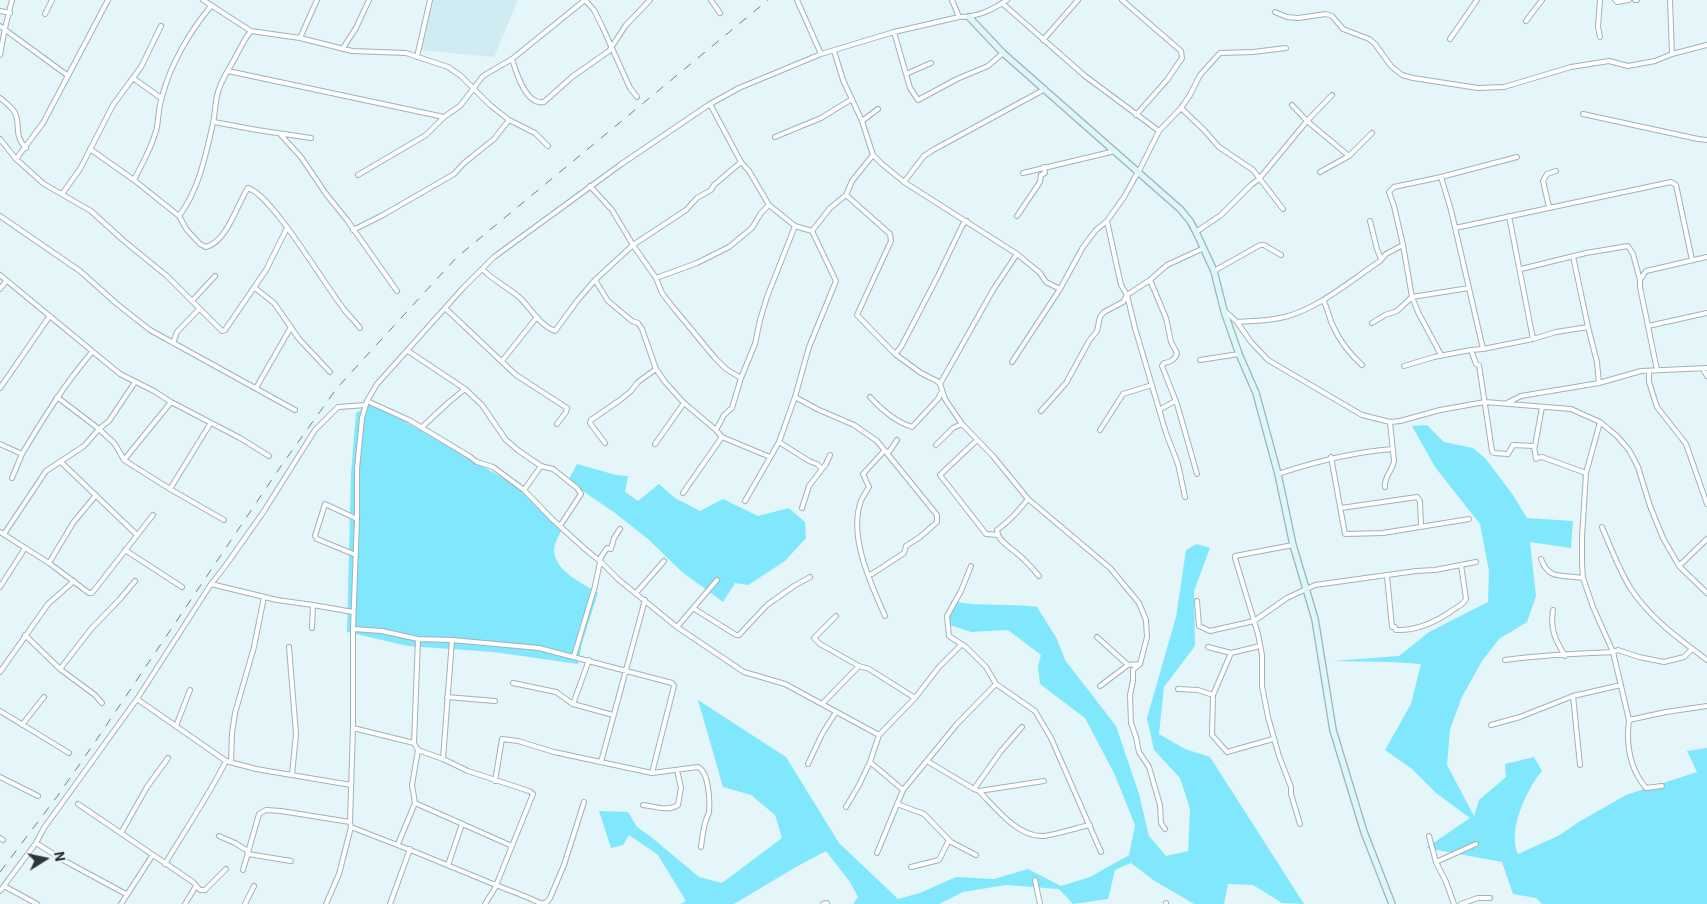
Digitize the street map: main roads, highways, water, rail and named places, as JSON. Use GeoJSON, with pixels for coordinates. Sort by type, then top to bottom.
{"type":"FeatureCollection","features":[{"type":"Feature","properties":{"kind":"main road"},"geometry":{"type":"LineString","coordinates":[[969,17],[1003,53],[1180,209],[1190,221],[1204,248],[1214,271],[1224,311],[1239,354],[1256,393],[1278,474],[1293,545],[1317,626],[1333,730],[1364,832],[1392,904]]}},
{"type":"Feature","properties":{"kind":"railway"},"geometry":{"type":"LineString","coordinates":[[0,872],[56,798],[95,742],[281,466],[337,388],[456,258],[768,0]]}}]}
